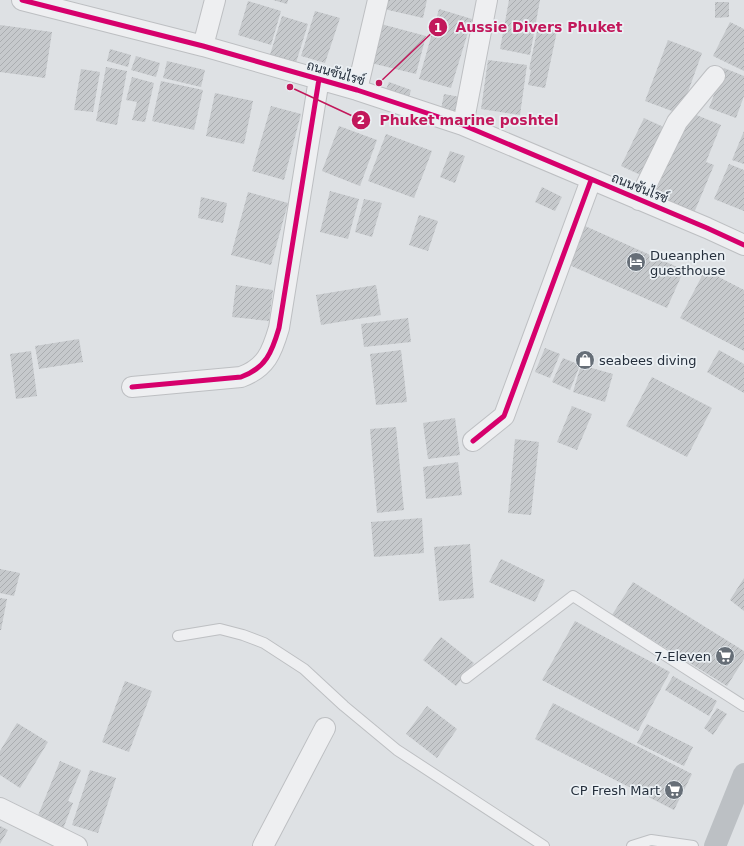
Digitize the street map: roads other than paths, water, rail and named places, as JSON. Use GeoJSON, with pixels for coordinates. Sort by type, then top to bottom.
{"type":"FeatureCollection","features":[{"type":"Feature","properties":{"kind":"main road"},"geometry":{"type":"LineString","coordinates":[[715,846],[744,774]]}},
{"type":"Feature","properties":{"kind":"street","name":"ถนนซันไรซ์"},"geometry":{"type":"LineString","coordinates":[[22,0],[203,46],[358,90],[463,125],[744,245]]}},
{"type":"Feature","properties":{"kind":"street"},"geometry":{"type":"LineString","coordinates":[[203,46],[216,0]]}},
{"type":"Feature","properties":{"kind":"street"},"geometry":{"type":"LineString","coordinates":[[358,90],[378,0]]}},
{"type":"Feature","properties":{"kind":"street"},"geometry":{"type":"LineString","coordinates":[[463,125],[487,0]]}},
{"type":"Feature","properties":{"kind":"street"},"geometry":{"type":"LineString","coordinates":[[639,200],[677,122],[715,76]]}},
{"type":"Feature","properties":{"kind":"street"},"geometry":{"type":"LineString","coordinates":[[132,387],[241,377],[257,370],[267,360],[274,345],[279,328],[319,79]]}},
{"type":"Feature","properties":{"kind":"street"},"geometry":{"type":"LineString","coordinates":[[473,441],[504,416],[591,180]]}},
{"type":"Feature","properties":{"kind":"street"},"geometry":{"type":"LineString","coordinates":[[263,846],[325,728]]}},
{"type":"Feature","properties":{"kind":"street"},"geometry":{"type":"LineString","coordinates":[[0,808],[77,846]]}},
{"type":"Feature","properties":{"kind":"lane"},"geometry":{"type":"LineString","coordinates":[[466,678],[573,596],[744,706]]}},
{"type":"Feature","properties":{"kind":"lane"},"geometry":{"type":"LineString","coordinates":[[178,636],[220,629],[243,635],[264,643],[304,669],[344,706],[397,750],[544,846]]}},
{"type":"Feature","properties":{"kind":"lane"},"geometry":{"type":"LineString","coordinates":[[632,846],[651,840],[693,846]]}},
{"type":"Feature","properties":{"kind":"place","name":"Aussie Divers Phuket"},"geometry":{"type":"Point","coordinates":[379,83]}},
{"type":"Feature","properties":{"kind":"place","name":"Phuket marine poshtel"},"geometry":{"type":"Point","coordinates":[290,87]}},
{"type":"Feature","properties":{"kind":"place","name":"Dueanphen guesthouse"},"geometry":{"type":"Point","coordinates":[636,262]}},
{"type":"Feature","properties":{"kind":"place","name":"seabees diving"},"geometry":{"type":"Point","coordinates":[585,360]}},
{"type":"Feature","properties":{"kind":"place","name":"7-Eleven"},"geometry":{"type":"Point","coordinates":[725,656]}},
{"type":"Feature","properties":{"kind":"place","name":"CP Fresh Mart"},"geometry":{"type":"Point","coordinates":[674,790]}}]}
